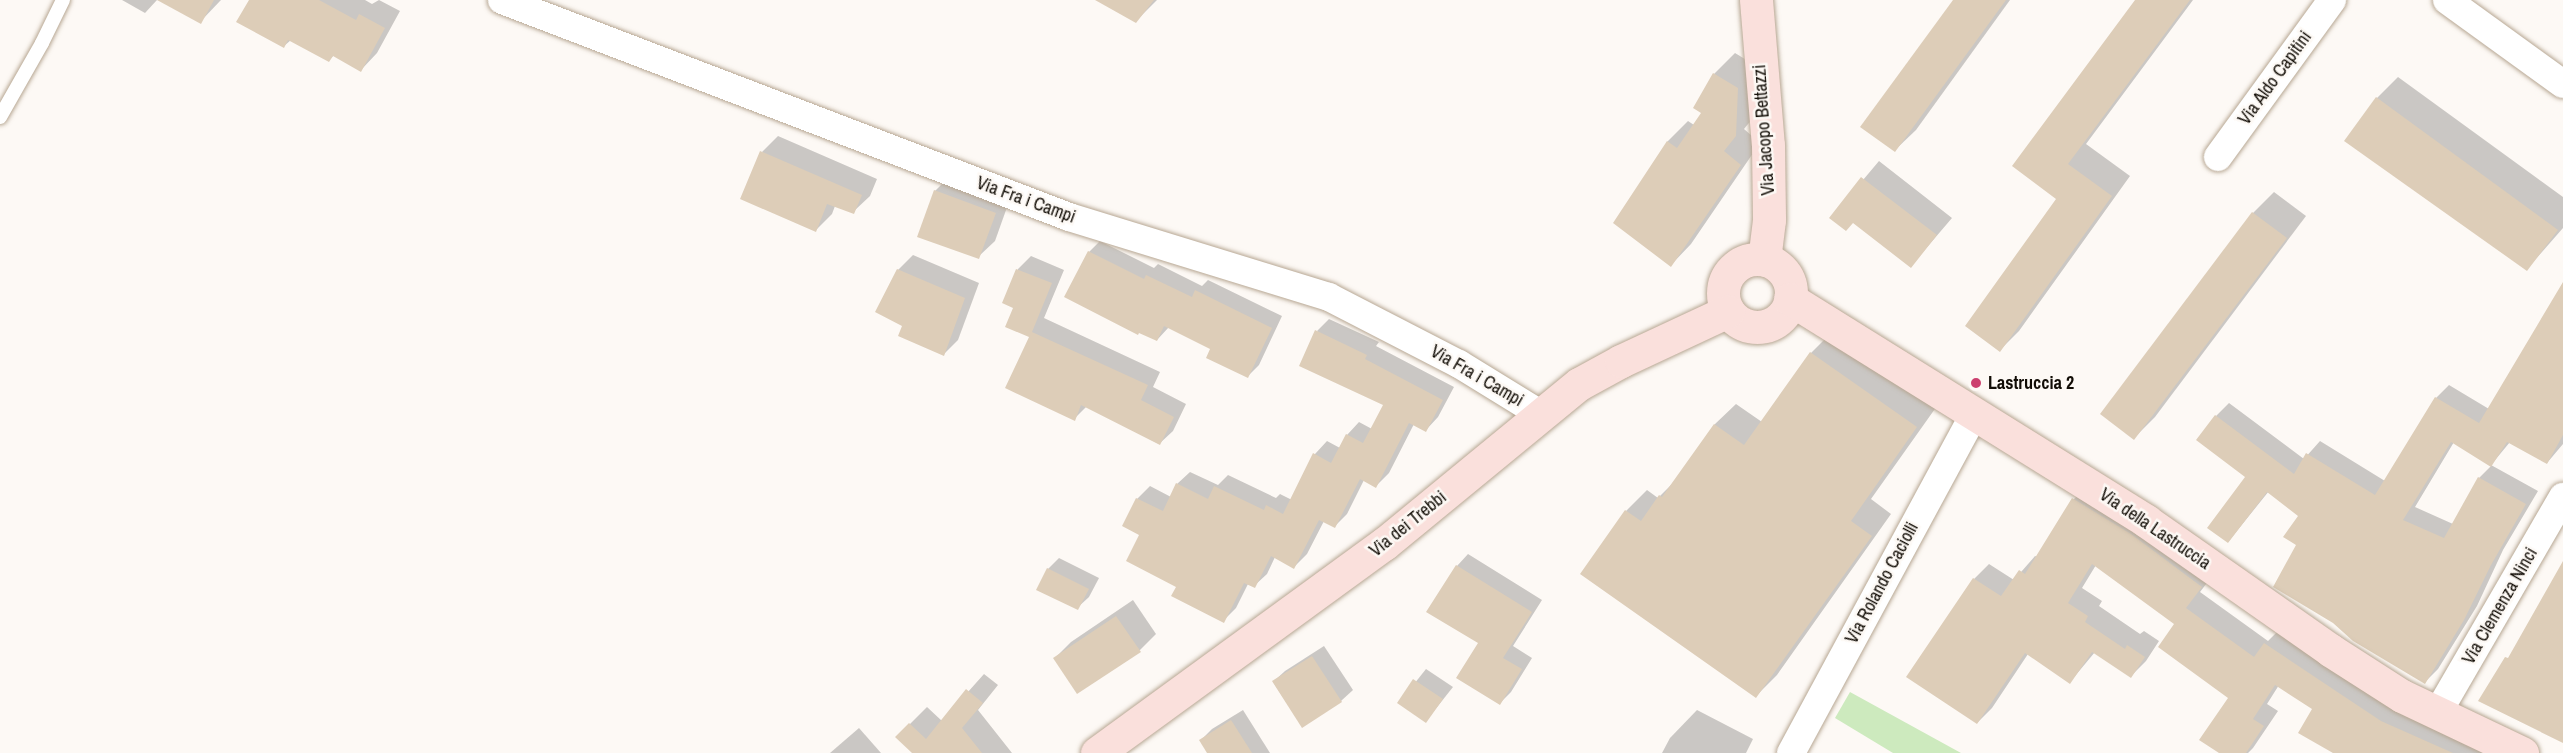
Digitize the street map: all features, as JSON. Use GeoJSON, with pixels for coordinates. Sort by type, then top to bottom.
{"type":"FeatureCollection","features":[{"type":"Feature","properties":{"kind":"street","name":"Via Fra i Campi"},"geometry":{"type":"LineString","coordinates":[[502,0],[1070,218],[1329,297],[1459,364],[1542,415]]}},
{"type":"Feature","properties":{"kind":"street","name":"Via Jacopo Bettazzi"},"geometry":{"type":"LineString","coordinates":[[1756,0],[1768,145],[1769,220],[1764,261]]}},
{"type":"Feature","properties":{"kind":"street","name":"Via Aldo Capitini"},"geometry":{"type":"LineString","coordinates":[[2218,157],[2331,0]]}},
{"type":"Feature","properties":{"kind":"street"},"geometry":{"type":"LineString","coordinates":[[2447,0],[2563,84]]}},
{"type":"Feature","properties":{"kind":"street"},"geometry":{"type":"LineString","coordinates":[[1751,260],[1764,261],[1774,264],[1788,279],[1791,299],[1781,317],[1763,327],[1749,326],[1737,321],[1728,311],[1723,299],[1724,286],[1729,274],[1739,264],[1751,260]]}},
{"type":"Feature","properties":{"kind":"street","name":"Via della Lastruccia"},"geometry":{"type":"LineString","coordinates":[[1791,299],[2146,521],[2330,650],[2402,696],[2522,753]]}},
{"type":"Feature","properties":{"kind":"street","name":"Via dei Trebbi"},"geometry":{"type":"LineString","coordinates":[[1097,753],[1384,544],[1579,384],[1621,361],[1728,311]]}},
{"type":"Feature","properties":{"kind":"street","name":"Via Rolando Caciolli"},"geometry":{"type":"LineString","coordinates":[[1791,753],[1974,414]]}},
{"type":"Feature","properties":{"kind":"street","name":"Via Clemenza Ninci"},"geometry":{"type":"LineString","coordinates":[[2437,714],[2563,497]]}},
{"type":"Feature","properties":{"kind":"lane"},"geometry":{"type":"LineString","coordinates":[[0,117],[63,0]]}},
{"type":"Feature","properties":{"kind":"green space"},"geometry":{"type":"Polygon","coordinates":[[[1850,692],[1961,753],[1893,753],[1835,718],[1850,692]]]}},
{"type":"Feature","properties":{"kind":"building"},"geometry":{"type":"Polygon","coordinates":[[[157,0],[214,0],[201,24],[157,0]]]}},
{"type":"Feature","properties":{"kind":"building"},"geometry":{"type":"Polygon","coordinates":[[[249,0],[319,0],[356,20],[359,14],[385,28],[361,72],[333,56],[329,62],[288,40],[284,48],[236,22],[249,0]]]}},
{"type":"Feature","properties":{"kind":"building"},"geometry":{"type":"Polygon","coordinates":[[[1095,0],[1154,0],[1136,23],[1095,0]]]}},
{"type":"Feature","properties":{"kind":"building"},"geometry":{"type":"Polygon","coordinates":[[[1953,0],[2006,0],[1895,152],[1860,127],[1953,0]]]}},
{"type":"Feature","properties":{"kind":"building"},"geometry":{"type":"Polygon","coordinates":[[[2135,0],[2190,0],[2068,164],[2112,196],[2000,352],[1965,326],[2056,199],[2012,166],[2135,0]]]}},
{"type":"Feature","properties":{"kind":"building"},"geometry":{"type":"Polygon","coordinates":[[[1713,73],[1738,88],[1736,136],[1724,151],[1741,165],[1671,267],[1613,223],[1667,141],[1677,148],[1701,113],[1693,108],[1713,73]]]}},
{"type":"Feature","properties":{"kind":"building"},"geometry":{"type":"Polygon","coordinates":[[[2376,97],[2558,230],[2527,271],[2344,141],[2376,97]]]}},
{"type":"Feature","properties":{"kind":"building"},"geometry":{"type":"Polygon","coordinates":[[[760,151],[862,195],[854,214],[827,204],[816,232],[740,199],[760,151]]]}},
{"type":"Feature","properties":{"kind":"building"},"geometry":{"type":"Polygon","coordinates":[[[1861,177],[1937,235],[1911,268],[1853,223],[1846,231],[1829,218],[1861,177]]]}},
{"type":"Feature","properties":{"kind":"building"},"geometry":{"type":"Polygon","coordinates":[[[934,190],[996,213],[979,259],[917,237],[934,190]]]}},
{"type":"Feature","properties":{"kind":"building"},"geometry":{"type":"Polygon","coordinates":[[[2252,212],[2287,238],[2134,440],[2100,414],[2252,212]]]}},
{"type":"Feature","properties":{"kind":"building"},"geometry":{"type":"Polygon","coordinates":[[[1088,251],[1144,279],[1146,275],[1192,297],[1195,290],[1272,328],[1248,378],[1206,358],[1210,349],[1164,326],[1157,341],[1139,333],[1138,335],[1064,297],[1088,251]]]}},
{"type":"Feature","properties":{"kind":"building"},"geometry":{"type":"Polygon","coordinates":[[[897,269],[965,298],[944,356],[898,336],[902,326],[875,312],[897,269]]]}},
{"type":"Feature","properties":{"kind":"building"},"geometry":{"type":"Polygon","coordinates":[[[1016,269],[1052,283],[1032,332],[1148,385],[1141,400],[1174,417],[1160,445],[1081,405],[1075,421],[1005,388],[1029,337],[1005,327],[1013,308],[1002,303],[1016,269]]]}},
{"type":"Feature","properties":{"kind":"building"},"geometry":{"type":"Polygon","coordinates":[[[2563,282],[2563,435],[2547,464],[2507,442],[2491,467],[2451,442],[2403,520],[2444,538],[2478,477],[2526,504],[2491,565],[2464,620],[2425,684],[2353,641],[2333,623],[2273,587],[2296,545],[2283,537],[2298,516],[2267,492],[2228,543],[2207,528],[2245,477],[2196,440],[2215,415],[2294,474],[2306,453],[2375,495],[2435,397],[2479,423],[2563,282]]]}},
{"type":"Feature","properties":{"kind":"building"},"geometry":{"type":"Polygon","coordinates":[[[1315,330],[1367,355],[1365,359],[1443,400],[1426,432],[1409,423],[1376,488],[1360,479],[1335,528],[1319,520],[1294,569],[1271,556],[1255,588],[1244,583],[1224,623],[1171,596],[1176,587],[1126,561],[1139,535],[1122,526],[1136,498],[1163,511],[1176,483],[1208,499],[1214,486],[1264,510],[1266,505],[1283,514],[1313,453],[1331,463],[1346,434],[1363,443],[1383,405],[1299,366],[1315,330]]]}},
{"type":"Feature","properties":{"kind":"building"},"geometry":{"type":"Polygon","coordinates":[[[1810,352],[1917,427],[1851,521],[1872,536],[1756,698],[1580,574],[1625,510],[1641,521],[1659,495],[1662,497],[1714,424],[1744,445],[1810,352]]]}},
{"type":"Feature","properties":{"kind":"building"},"geometry":{"type":"Polygon","coordinates":[[[2072,498],[2131,534],[2202,587],[2186,608],[2254,657],[2264,643],[2381,721],[2453,753],[2333,753],[2298,733],[2312,709],[2275,685],[2253,719],[2264,726],[2246,753],[2219,753],[2199,740],[2228,698],[2158,647],[2174,624],[2092,564],[2068,603],[2088,616],[2085,622],[2125,649],[2127,645],[2145,657],[2131,678],[2092,652],[2070,684],[2025,653],[1977,724],[1906,677],[1973,578],[2001,596],[2019,570],[2025,574],[2072,498]]]}},
{"type":"Feature","properties":{"kind":"building"},"geometry":{"type":"Polygon","coordinates":[[[2563,561],[2563,743],[2478,701],[2505,657],[2508,658],[2563,561]]]}},
{"type":"Feature","properties":{"kind":"building"},"geometry":{"type":"Polygon","coordinates":[[[1456,565],[1532,612],[1503,658],[1522,669],[1500,705],[1456,678],[1478,643],[1426,612],[1456,565]]]}},
{"type":"Feature","properties":{"kind":"building"},"geometry":{"type":"Polygon","coordinates":[[[1047,568],[1089,589],[1078,610],[1036,590],[1047,568]]]}},
{"type":"Feature","properties":{"kind":"building"},"geometry":{"type":"Polygon","coordinates":[[[1116,616],[1141,652],[1077,694],[1053,658],[1116,616]]]}},
{"type":"Feature","properties":{"kind":"building"},"geometry":{"type":"Polygon","coordinates":[[[1312,656],[1342,702],[1302,728],[1272,681],[1312,656]]]}},
{"type":"Feature","properties":{"kind":"building"},"geometry":{"type":"Polygon","coordinates":[[[1413,679],[1443,699],[1426,723],[1397,703],[1413,679]]]}},
{"type":"Feature","properties":{"kind":"building"},"geometry":{"type":"Polygon","coordinates":[[[966,689],[983,703],[962,728],[982,753],[912,753],[895,737],[909,723],[926,739],[966,689]]]}},
{"type":"Feature","properties":{"kind":"building"},"geometry":{"type":"Polygon","coordinates":[[[1231,720],[1252,753],[1207,753],[1199,740],[1231,720]]]}},
{"type":"Feature","properties":{"kind":"place","name":"Lastruccia 2"},"geometry":{"type":"Point","coordinates":[1976,383]}}]}
